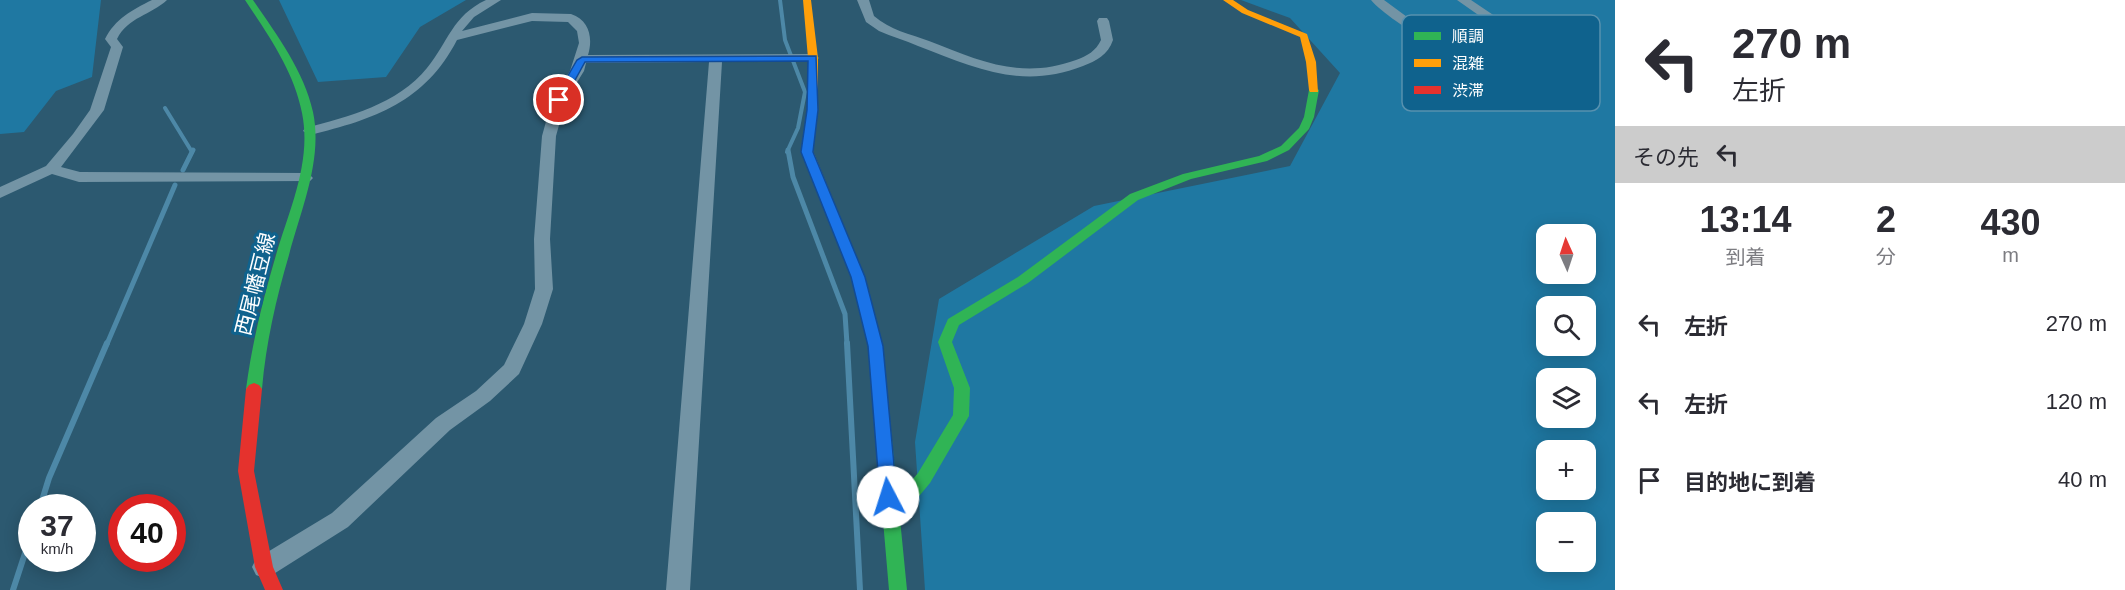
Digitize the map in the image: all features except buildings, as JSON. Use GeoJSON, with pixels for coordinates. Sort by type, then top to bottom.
{"type":"FeatureCollection","features":[{"type":"Feature","properties":{"kind":"street"},"geometry":{"type":"LineString","coordinates":[[0,193],[51,169],[97,110],[117,47],[111,39],[115,27],[130,16],[161,0]]}},
{"type":"Feature","properties":{"kind":"street","name":"西尾幡豆線"},"geometry":{"type":"LineString","coordinates":[[249,0],[273,36],[302,93],[310,131],[305,178],[273,287],[255,375],[246,471],[264,567],[274,590]]}},
{"type":"Feature","properties":{"kind":"street"},"geometry":{"type":"LineString","coordinates":[[310,131],[367,113],[396,99],[430,73],[466,16],[478,7],[495,0]]}},
{"type":"Feature","properties":{"kind":"street"},"geometry":{"type":"LineString","coordinates":[[807,0],[807,58],[813,110],[807,152],[858,277],[875,346],[898,590]]}},
{"type":"Feature","properties":{"kind":"street"},"geometry":{"type":"LineString","coordinates":[[863,0],[868,16],[873,21],[895,32],[981,66],[1033,74],[1050,72],[1093,57],[1107,44],[1109,35],[1103,21]]}},
{"type":"Feature","properties":{"kind":"street"},"geometry":{"type":"LineString","coordinates":[[890,519],[924,478],[961,416],[962,388],[945,342],[953,322],[971,314],[1030,275],[1140,193],[1193,175],[1272,157],[1295,140],[1309,121],[1314,102],[1309,52],[1304,36],[1236,8],[1227,0]]}},
{"type":"Feature","properties":{"kind":"street"},"geometry":{"type":"LineString","coordinates":[[1377,0],[1402,20]]}},
{"type":"Feature","properties":{"kind":"street"},"geometry":{"type":"LineString","coordinates":[[1463,0],[1485,15]]}},
{"type":"Feature","properties":{"kind":"street"},"geometry":{"type":"LineString","coordinates":[[264,567],[340,520],[443,424],[483,396],[512,369],[533,324],[544,289],[542,239],[549,136],[559,100],[582,60],[585,43],[583,30],[571,18],[532,16],[451,38]]}},
{"type":"Feature","properties":{"kind":"street"},"geometry":{"type":"LineString","coordinates":[[582,60],[807,58]]}},
{"type":"Feature","properties":{"kind":"street"},"geometry":{"type":"LineString","coordinates":[[678,590],[716,59]]}},
{"type":"Feature","properties":{"kind":"street"},"geometry":{"type":"LineString","coordinates":[[51,169],[79,177],[305,178]]}},
{"type":"Feature","properties":{"kind":"shaded area"},"geometry":{"type":"Polygon","coordinates":[[[0,0],[101,0],[92,77],[56,91],[24,132],[0,134],[0,0]]]}},
{"type":"Feature","properties":{"kind":"shaded area"},"geometry":{"type":"Polygon","coordinates":[[[279,0],[466,0],[420,27],[386,77],[318,82],[279,0]]]}},
{"type":"Feature","properties":{"kind":"shaded area"},"geometry":{"type":"Polygon","coordinates":[[[1241,0],[1615,0],[1615,590],[925,590],[915,442],[939,299],[1094,206],[1290,166],[1340,73],[1290,18],[1241,0]]]}},
{"type":"Feature","properties":{"kind":"waterway"},"geometry":{"type":"LineString","coordinates":[[780,0],[785,40],[805,92],[798,128],[787,152]]}},
{"type":"Feature","properties":{"kind":"waterway"},"geometry":{"type":"LineString","coordinates":[[165,108],[192,152]]}},
{"type":"Feature","properties":{"kind":"waterway"},"geometry":{"type":"LineString","coordinates":[[788,150],[793,177],[845,314],[847,344]]}},
{"type":"Feature","properties":{"kind":"waterway"},"geometry":{"type":"LineString","coordinates":[[183,170],[192,152]]}},
{"type":"Feature","properties":{"kind":"waterway"},"geometry":{"type":"LineString","coordinates":[[107,344],[175,185]]}},
{"type":"Feature","properties":{"kind":"waterway"},"geometry":{"type":"LineString","coordinates":[[44,494],[107,343]]}},
{"type":"Feature","properties":{"kind":"waterway"},"geometry":{"type":"LineString","coordinates":[[847,343],[860,590]]}},
{"type":"Feature","properties":{"kind":"waterway"},"geometry":{"type":"LineString","coordinates":[[13,590],[19,572]]}},
{"type":"Feature","properties":{"kind":"traffic: fast"},"geometry":{"type":"LineString","coordinates":[[249,0],[279,46],[296,79],[308,113],[310,131],[306,172],[276,275],[259,351],[254,389]]}},
{"type":"Feature","properties":{"kind":"traffic: fast"},"geometry":{"type":"LineString","coordinates":[[890,519],[924,478],[961,416],[962,388],[945,342],[953,322],[1023,280],[1134,197],[1187,176],[1263,159],[1285,148],[1304,129],[1309,117],[1314,90]]}},
{"type":"Feature","properties":{"kind":"traffic: fast"},"geometry":{"type":"LineString","coordinates":[[841,234],[858,277],[875,346],[898,590]]}},
{"type":"Feature","properties":{"kind":"traffic: slow"},"geometry":{"type":"LineString","coordinates":[[807,0],[813,58],[813,109],[807,151],[841,234]]}},
{"type":"Feature","properties":{"kind":"traffic: slow"},"geometry":{"type":"LineString","coordinates":[[1227,0],[1245,12],[1304,36],[1311,62],[1314,90]]}},
{"type":"Feature","properties":{"kind":"traffic: jam"},"geometry":{"type":"LineString","coordinates":[[254,389],[246,471],[264,567],[274,590]]}},
{"type":"Feature","properties":{"kind":"route"},"geometry":{"type":"LineString","coordinates":[[559,100],[582,60],[813,58],[813,110],[807,152],[858,277],[875,346],[888,497]]}}]}
